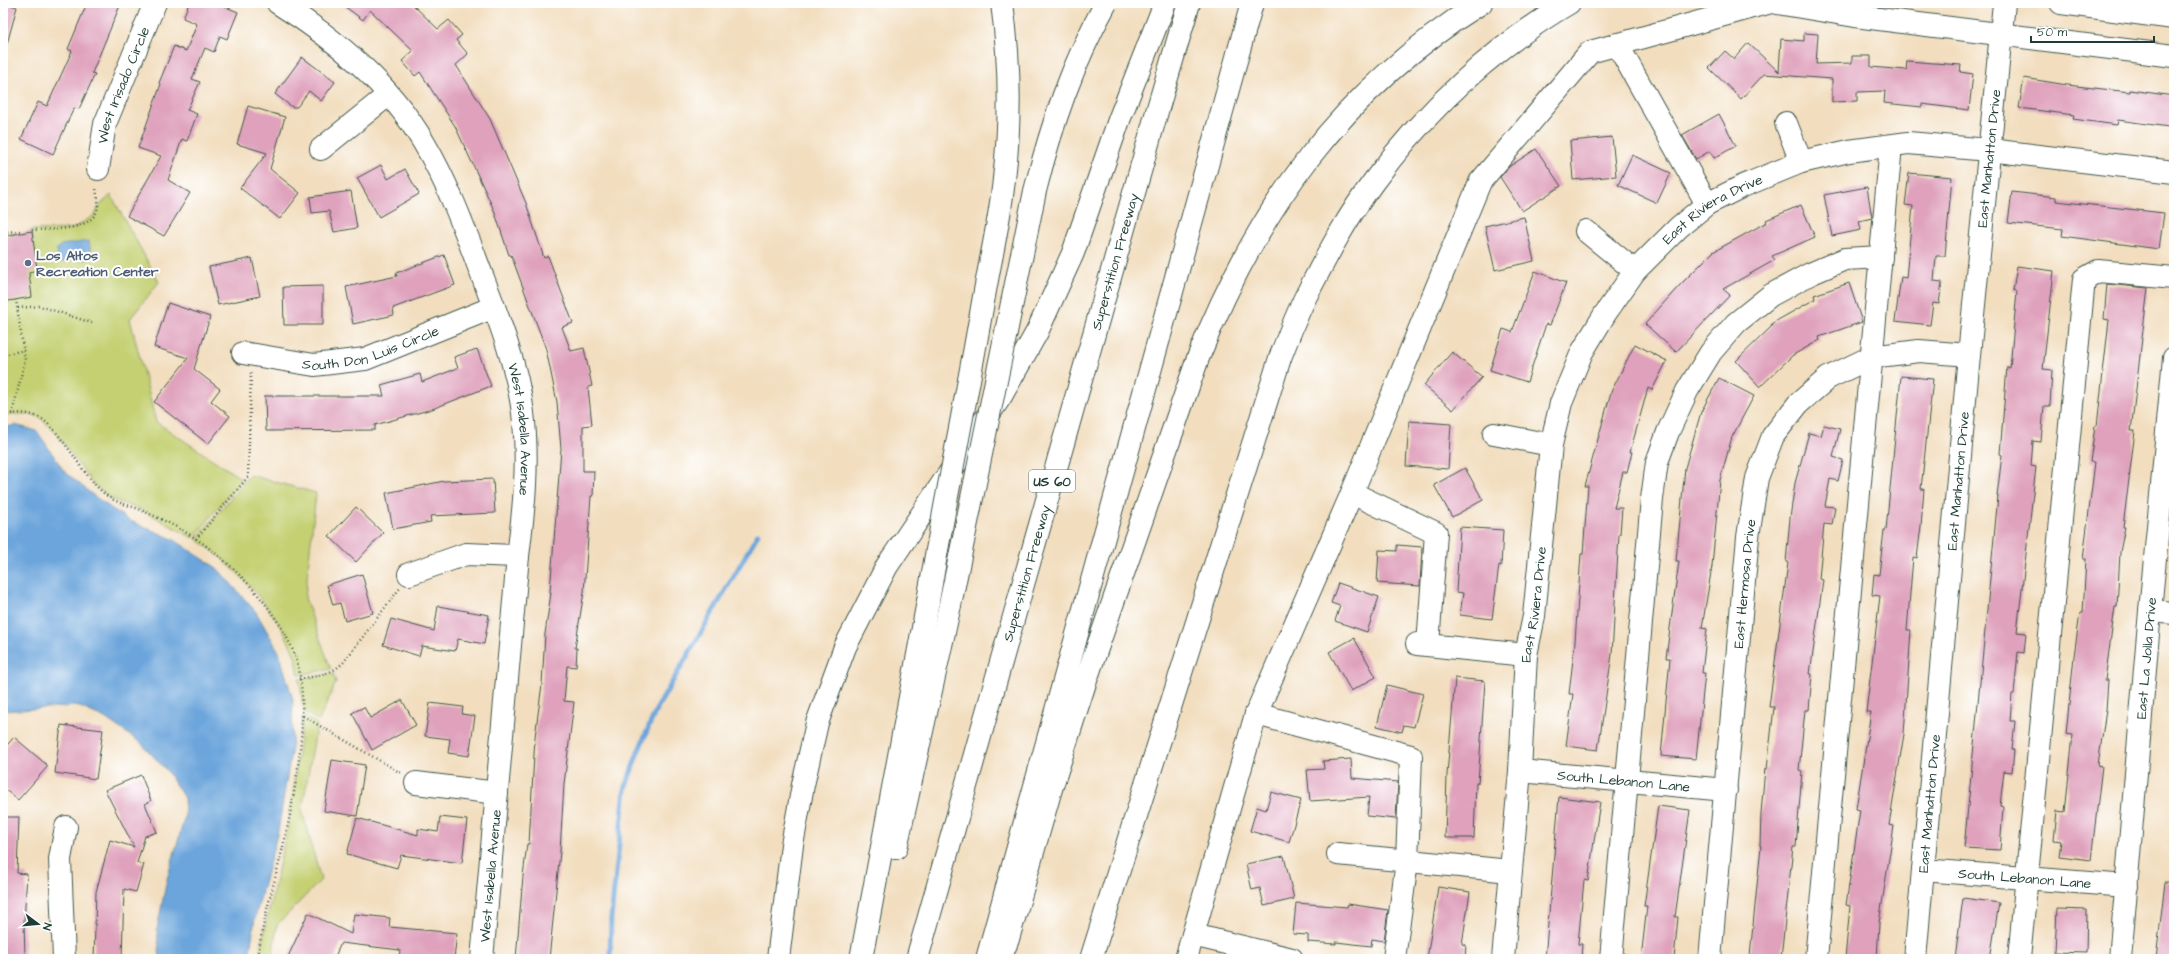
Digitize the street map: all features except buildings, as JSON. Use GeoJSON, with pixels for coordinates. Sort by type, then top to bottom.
{"type":"FeatureCollection","features":[{"type":"Feature","properties":{"kind":"main road","name":"West Irisado Circle"},"geometry":{"type":"LineString","coordinates":[[96,174],[105,124],[155,3]]}},
{"type":"Feature","properties":{"kind":"main road","name":"West Isabella Avenue"},"geometry":{"type":"LineString","coordinates":[[278,3],[300,9],[368,70],[424,144],[440,174],[494,306],[516,373],[523,413],[526,449],[526,494],[518,556],[482,959]]}},
{"type":"Feature","properties":{"kind":"main road"},"geometry":{"type":"LineString","coordinates":[[861,959],[972,365],[1004,181],[1008,137],[1009,93],[1008,53],[1002,3]]}},
{"type":"Feature","properties":{"kind":"main road"},"geometry":{"type":"LineString","coordinates":[[870,959],[950,605],[1035,191],[1060,101],[1075,66],[1106,3]]}},
{"type":"Feature","properties":{"kind":"main road"},"geometry":{"type":"LineString","coordinates":[[778,959],[792,845],[803,785],[817,723],[845,647],[887,566],[1001,396],[1037,332],[1073,253],[1119,120],[1165,3]]}},
{"type":"Feature","properties":{"kind":"main road","name":"Superstition Freeway"},"geometry":{"type":"LineString","coordinates":[[916,959],[1153,123],[1189,3]]}},
{"type":"Feature","properties":{"kind":"main road"},"geometry":{"type":"LineString","coordinates":[[986,959],[1252,3]]}},
{"type":"Feature","properties":{"kind":"main road"},"geometry":{"type":"LineString","coordinates":[[1000,959],[1008,939],[1051,789],[1085,684],[1198,358],[1218,309],[1241,262],[1282,194],[1310,155],[1343,115],[1426,41],[1480,3]]}},
{"type":"Feature","properties":{"kind":"main road"},"geometry":{"type":"LineString","coordinates":[[1091,959],[1280,358],[1305,298],[1340,234],[1373,182],[1410,135],[1455,89],[1494,55],[1541,20],[1570,3]]}},
{"type":"Feature","properties":{"kind":"main road"},"geometry":{"type":"LineString","coordinates":[[1186,959],[1256,714],[1352,493],[1480,182],[1590,52],[1768,3]]}},
{"type":"Feature","properties":{"kind":"main road"},"geometry":{"type":"LineString","coordinates":[[1777,3],[1855,16],[2174,56]]}},
{"type":"Feature","properties":{"kind":"main road","name":"East Manhatton Drive"},"geometry":{"type":"LineString","coordinates":[[1915,959],[1969,355],[2004,3]]}},
{"type":"Feature","properties":{"kind":"main road"},"geometry":{"type":"LineString","coordinates":[[2061,3],[2174,18]]}},
{"type":"Feature","properties":{"kind":"main road"},"geometry":{"type":"LineString","coordinates":[[1617,44],[1707,204]]}},
{"type":"Feature","properties":{"kind":"main road"},"geometry":{"type":"LineString","coordinates":[[321,149],[388,95]]}},
{"type":"Feature","properties":{"kind":"main road"},"geometry":{"type":"LineString","coordinates":[[1786,123],[1801,162]]}},
{"type":"Feature","properties":{"kind":"main road","name":"East Riviera Drive"},"geometry":{"type":"LineString","coordinates":[[1503,959],[1520,772],[1526,654],[1534,616],[1551,445],[1561,403],[1582,352],[1605,314],[1635,271],[1679,227],[1707,204],[1743,186],[1801,162],[1849,151],[1908,143],[1989,150],[2174,172]]}},
{"type":"Feature","properties":{"kind":"main road"},"geometry":{"type":"LineString","coordinates":[[1816,959],[1891,146]]}},
{"type":"Feature","properties":{"kind":"main road"},"geometry":{"type":"LineString","coordinates":[[1586,231],[1635,271]]}},
{"type":"Feature","properties":{"kind":"main road"},"geometry":{"type":"LineString","coordinates":[[1611,959],[1657,462],[1668,432],[1687,391],[1711,352],[1736,323],[1771,295],[1810,274],[1845,259],[1881,257]]}},
{"type":"Feature","properties":{"kind":"main road"},"geometry":{"type":"LineString","coordinates":[[2019,959],[2028,879],[2084,279],[2098,271],[2174,278]]}},
{"type":"Feature","properties":{"kind":"main road","name":"South Don Luis Circle"},"geometry":{"type":"LineString","coordinates":[[247,354],[314,366],[365,360],[494,306]]}},
{"type":"Feature","properties":{"kind":"main road","name":"East Hermosa Drive"},"geometry":{"type":"LineString","coordinates":[[1710,959],[1748,537],[1757,478],[1773,436],[1798,404],[1828,378],[1871,357],[1919,351],[1969,355]]}},
{"type":"Feature","properties":{"kind":"main road","name":"East La Jolla Drive"},"geometry":{"type":"LineString","coordinates":[[2120,959],[2150,611],[2174,358]]}},
{"type":"Feature","properties":{"kind":"main road"},"geometry":{"type":"LineString","coordinates":[[1494,434],[1551,445]]}},
{"type":"Feature","properties":{"kind":"main road"},"geometry":{"type":"LineString","coordinates":[[1352,493],[1436,533],[1423,644],[1526,654]]}},
{"type":"Feature","properties":{"kind":"main road"},"geometry":{"type":"LineString","coordinates":[[409,574],[466,554],[518,556]]}},
{"type":"Feature","properties":{"kind":"main road"},"geometry":{"type":"LineString","coordinates":[[2150,611],[2174,613]]}},
{"type":"Feature","properties":{"kind":"main road"},"geometry":{"type":"LineString","coordinates":[[1256,714],[1411,756],[1407,861],[1394,959]]}},
{"type":"Feature","properties":{"kind":"main road","name":"South Lebanon Lane"},"geometry":{"type":"LineString","coordinates":[[1520,772],[1726,790]]}},
{"type":"Feature","properties":{"kind":"main road","name":"West Isabella Avenue"},"geometry":{"type":"LineString","coordinates":[[416,783],[497,793]]}},
{"type":"Feature","properties":{"kind":"main road"},"geometry":{"type":"LineString","coordinates":[[64,959],[60,859],[66,827]]}},
{"type":"Feature","properties":{"kind":"main road"},"geometry":{"type":"LineString","coordinates":[[1338,854],[1510,871]]}},
{"type":"Feature","properties":{"kind":"main road","name":"South Lebanon Lane"},"geometry":{"type":"LineString","coordinates":[[1923,870],[2127,886]]}},
{"type":"Feature","properties":{"kind":"main road"},"geometry":{"type":"LineString","coordinates":[[1193,935],[1292,959]]}},
{"type":"Feature","properties":{"kind":"path"},"geometry":{"type":"LineString","coordinates":[[32,230],[72,229],[95,215],[98,206],[96,174]]}},
{"type":"Feature","properties":{"kind":"path"},"geometry":{"type":"LineString","coordinates":[[3,232],[22,231]]}},
{"type":"Feature","properties":{"kind":"path"},"geometry":{"type":"LineString","coordinates":[[12,414],[24,366],[24,350],[16,300]]}},
{"type":"Feature","properties":{"kind":"path"},"geometry":{"type":"LineString","coordinates":[[18,308],[40,306],[92,324]]}},
{"type":"Feature","properties":{"kind":"path"},"geometry":{"type":"LineString","coordinates":[[8,354],[24,350]]}},
{"type":"Feature","properties":{"kind":"path"},"geometry":{"type":"LineString","coordinates":[[196,539],[248,477],[247,354]]}},
{"type":"Feature","properties":{"kind":"path"},"geometry":{"type":"LineString","coordinates":[[3,415],[30,414],[47,423],[94,485],[111,498],[173,525],[196,539],[220,557],[242,578],[273,616],[294,654],[299,679],[303,716],[290,821],[258,959]]}},
{"type":"Feature","properties":{"kind":"path"},"geometry":{"type":"LineString","coordinates":[[299,679],[327,674],[343,663],[395,596],[409,574]]}},
{"type":"Feature","properties":{"kind":"path"},"geometry":{"type":"LineString","coordinates":[[303,716],[352,743],[416,783]]}},
{"type":"Feature","properties":{"kind":"green space"},"geometry":{"type":"Polygon","coordinates":[[[111,195],[159,282],[130,319],[156,422],[242,479],[193,538],[142,510],[111,499],[94,485],[55,432],[39,417],[30,414],[12,414],[3,416],[3,232],[23,234],[32,230],[72,229],[95,215],[99,206],[111,195]]]}},
{"type":"Feature","properties":{"kind":"green space"},"geometry":{"type":"Polygon","coordinates":[[[250,475],[316,493],[305,598],[331,669],[299,675],[295,656],[287,638],[266,606],[239,575],[210,549],[196,539],[250,475]]]}},
{"type":"Feature","properties":{"kind":"green space"},"geometry":{"type":"Polygon","coordinates":[[[333,673],[336,682],[319,721],[304,712],[299,679],[333,673]]]}},
{"type":"Feature","properties":{"kind":"green space"},"geometry":{"type":"Polygon","coordinates":[[[303,716],[317,724],[302,810],[321,880],[277,925],[272,959],[258,959],[289,821],[303,716]]]}},
{"type":"Feature","properties":{"kind":"water"},"geometry":{"type":"Polygon","coordinates":[[[89,241],[91,256],[88,257],[88,259],[78,260],[77,256],[73,256],[68,261],[61,262],[58,260],[57,249],[61,245],[89,241]]]}},
{"type":"Feature","properties":{"kind":"water"},"geometry":{"type":"Polygon","coordinates":[[[15,425],[37,431],[64,471],[94,496],[128,520],[173,539],[217,568],[256,612],[279,652],[293,700],[292,747],[278,831],[255,918],[249,959],[160,959],[157,929],[167,879],[185,816],[184,798],[167,771],[141,743],[105,718],[78,706],[3,711],[3,428],[15,425]]]}},
{"type":"Feature","properties":{"kind":"waterway"},"geometry":{"type":"LineString","coordinates":[[610,959],[611,918],[625,789],[638,752],[656,710],[758,534]]}},
{"type":"Feature","properties":{"kind":"place","name":"Los Altos Recreation Center"},"geometry":{"type":"Point","coordinates":[28,263]}}]}
